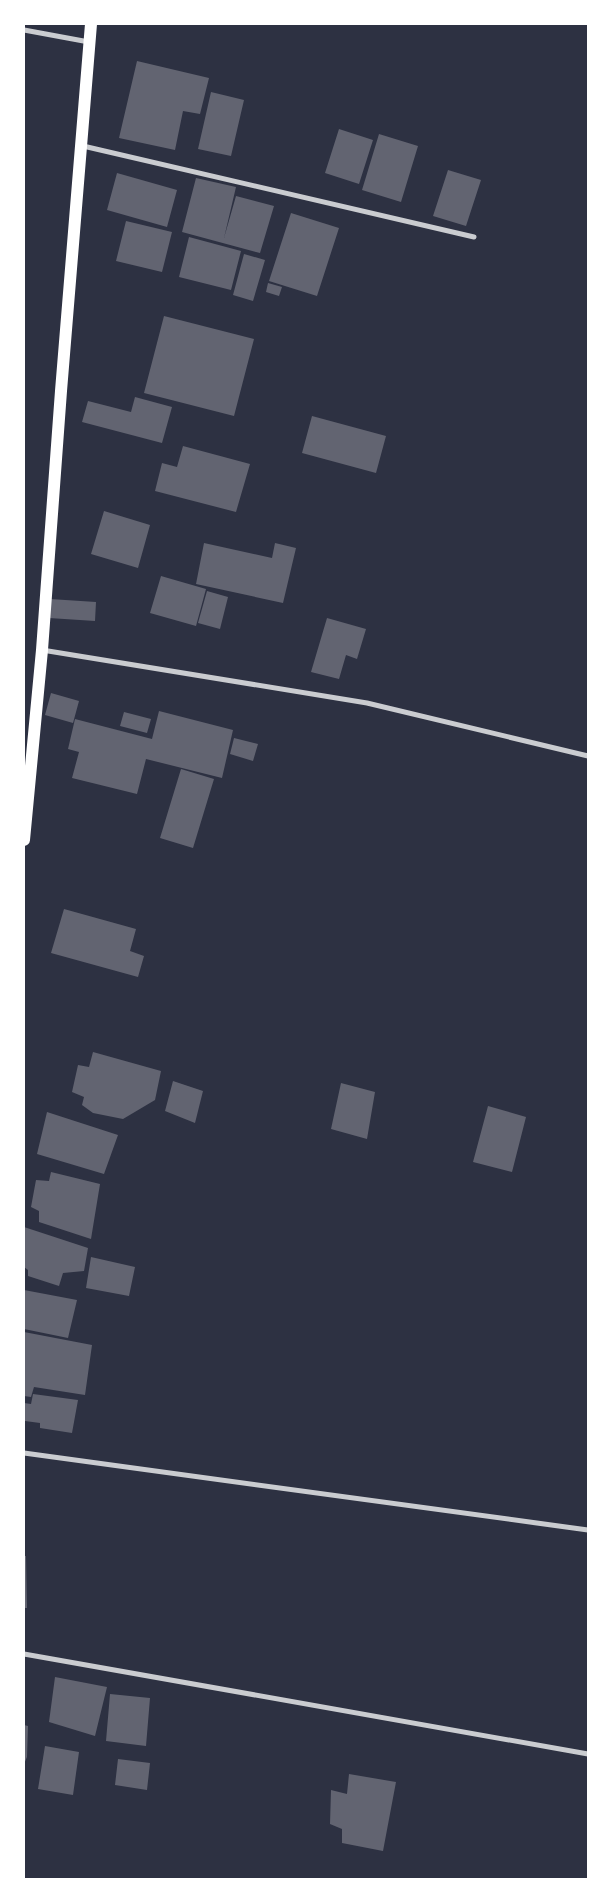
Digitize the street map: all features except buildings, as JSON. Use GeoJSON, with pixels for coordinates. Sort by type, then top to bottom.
{"type":"FeatureCollection","features":[{"type":"Feature","properties":{"kind":"main road"},"geometry":{"type":"LineString","coordinates":[[24,840],[27,782],[42,650],[80,145],[91,24]]}},
{"type":"Feature","properties":{"kind":"street"},"geometry":{"type":"LineString","coordinates":[[24,30],[90,42]]}},
{"type":"Feature","properties":{"kind":"street"},"geometry":{"type":"LineString","coordinates":[[80,145],[474,237]]}},
{"type":"Feature","properties":{"kind":"street"},"geometry":{"type":"LineString","coordinates":[[42,650],[367,703],[588,756]]}},
{"type":"Feature","properties":{"kind":"street"},"geometry":{"type":"LineString","coordinates":[[24,1453],[588,1530]]}},
{"type":"Feature","properties":{"kind":"street"},"geometry":{"type":"LineString","coordinates":[[24,1654],[588,1754]]}}]}
